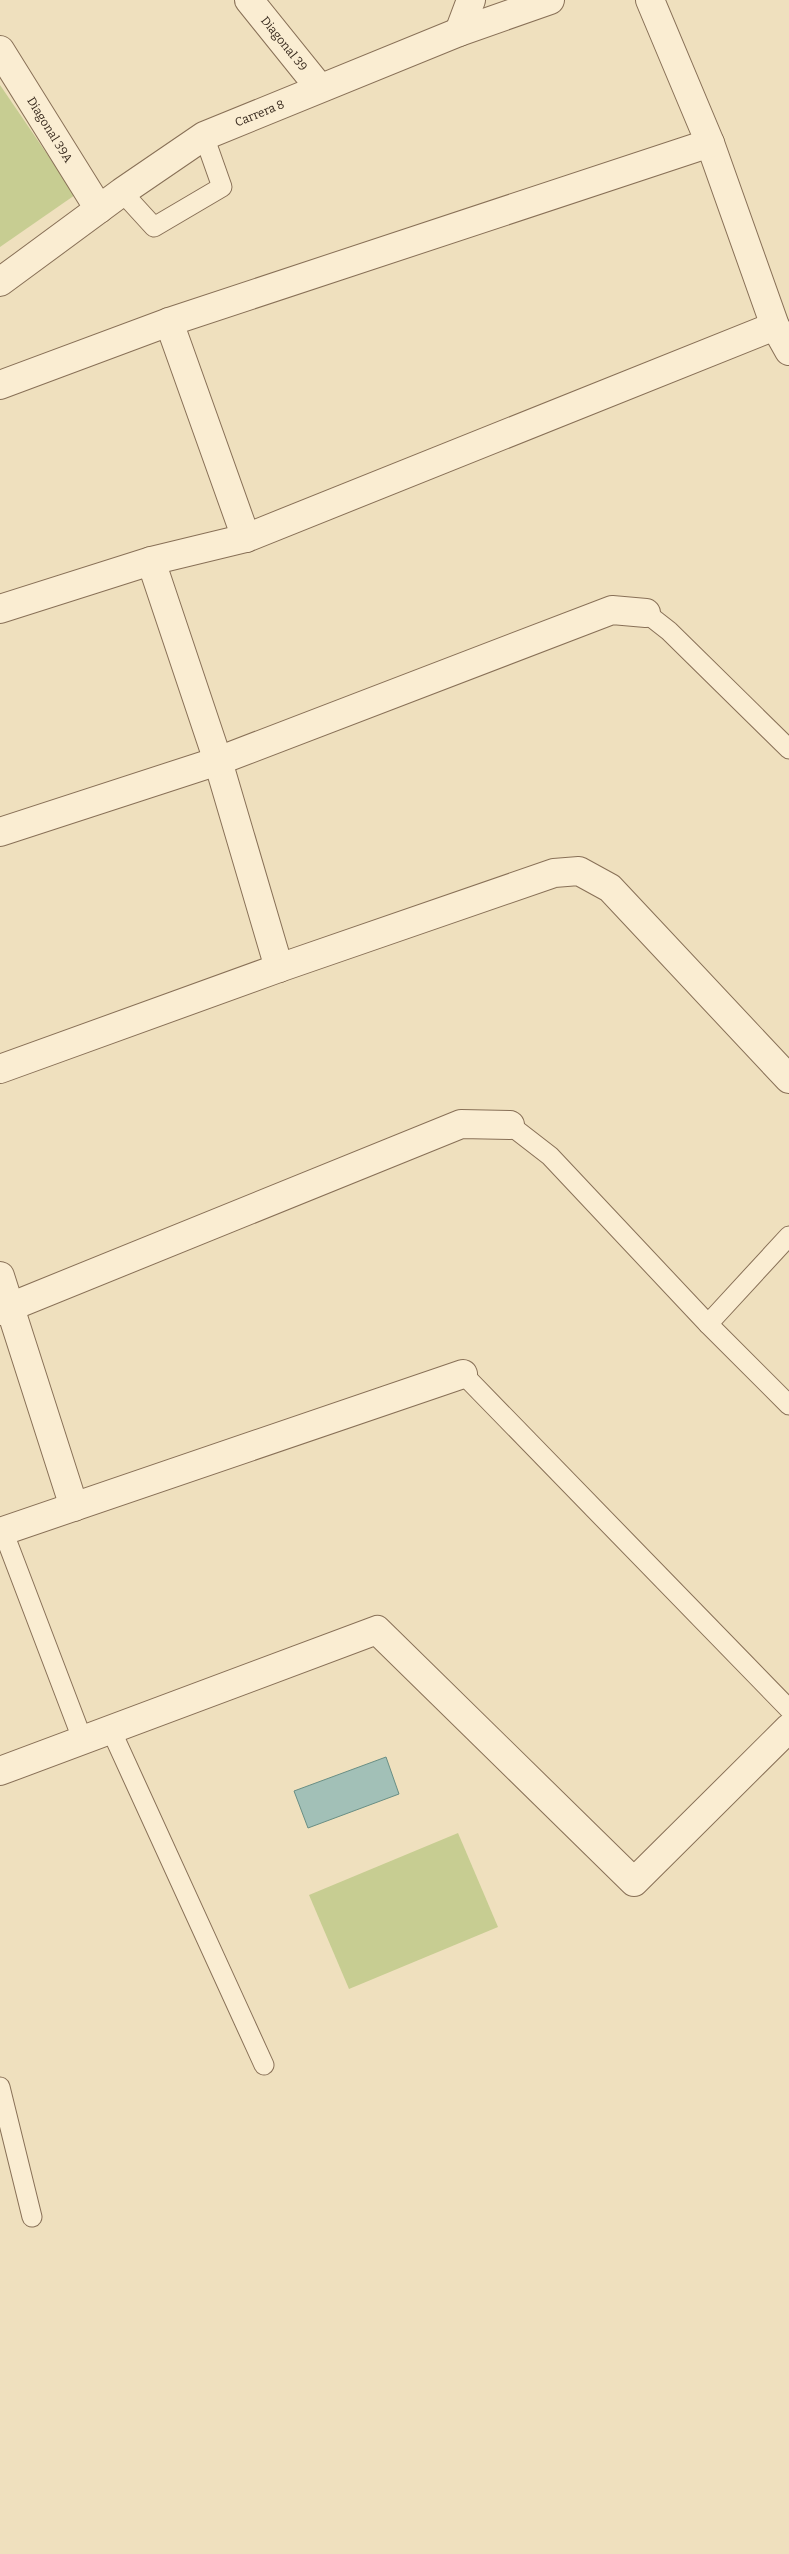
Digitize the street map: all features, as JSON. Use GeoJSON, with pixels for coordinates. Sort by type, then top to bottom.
{"type":"FeatureCollection","features":[{"type":"Feature","properties":{"kind":"street","name":"Diagonal 39"},"geometry":{"type":"LineString","coordinates":[[249,0],[318,88]]}},
{"type":"Feature","properties":{"kind":"street"},"geometry":{"type":"LineString","coordinates":[[459,32],[471,0]]}},
{"type":"Feature","properties":{"kind":"street","name":"Carrera 8"},"geometry":{"type":"LineString","coordinates":[[0,282],[122,192],[204,136],[459,32],[550,0]]}},
{"type":"Feature","properties":{"kind":"street"},"geometry":{"type":"LineString","coordinates":[[650,0],[710,143],[775,326],[789,350]]}},
{"type":"Feature","properties":{"kind":"street","name":"Diagonal 39A"},"geometry":{"type":"LineString","coordinates":[[0,50],[99,209]]}},
{"type":"Feature","properties":{"kind":"street"},"geometry":{"type":"LineString","coordinates":[[0,384],[169,322],[710,143]]}},
{"type":"Feature","properties":{"kind":"street"},"geometry":{"type":"LineString","coordinates":[[169,322],[246,538]]}},
{"type":"Feature","properties":{"kind":"street"},"geometry":{"type":"LineString","coordinates":[[0,609],[151,561],[246,538],[775,326]]}},
{"type":"Feature","properties":{"kind":"street"},"geometry":{"type":"LineString","coordinates":[[151,561],[218,761],[279,968]]}},
{"type":"Feature","properties":{"kind":"street"},"geometry":{"type":"LineString","coordinates":[[0,832],[218,761],[612,610],[646,613]]}},
{"type":"Feature","properties":{"kind":"street"},"geometry":{"type":"LineString","coordinates":[[0,1069],[279,968],[554,874],[579,871],[610,888],[789,1079]]}},
{"type":"Feature","properties":{"kind":"street"},"geometry":{"type":"LineString","coordinates":[[5,1309],[461,1124],[510,1125]]}},
{"type":"Feature","properties":{"kind":"street"},"geometry":{"type":"LineString","coordinates":[[0,1276],[5,1309],[74,1507]]}},
{"type":"Feature","properties":{"kind":"street"},"geometry":{"type":"LineString","coordinates":[[2,1531],[463,1374]]}},
{"type":"Feature","properties":{"kind":"street"},"geometry":{"type":"LineString","coordinates":[[0,1771],[376,1630],[634,1882],[789,1728]]}},
{"type":"Feature","properties":{"kind":"lane"},"geometry":{"type":"LineString","coordinates":[[122,192],[154,226],[222,187],[204,136]]}},
{"type":"Feature","properties":{"kind":"lane"},"geometry":{"type":"LineString","coordinates":[[646,613],[669,631],[789,749]]}},
{"type":"Feature","properties":{"kind":"lane"},"geometry":{"type":"LineString","coordinates":[[510,1125],[550,1156],[708,1324],[789,1405]]}},
{"type":"Feature","properties":{"kind":"lane"},"geometry":{"type":"LineString","coordinates":[[708,1324],[789,1236]]}},
{"type":"Feature","properties":{"kind":"lane"},"geometry":{"type":"LineString","coordinates":[[463,1374],[789,1709]]}},
{"type":"Feature","properties":{"kind":"lane"},"geometry":{"type":"LineString","coordinates":[[2,1531],[83,1741]]}},
{"type":"Feature","properties":{"kind":"lane"},"geometry":{"type":"LineString","coordinates":[[111,1730],[264,2065]]}},
{"type":"Feature","properties":{"kind":"lane"},"geometry":{"type":"LineString","coordinates":[[0,2087],[32,2217]]}},
{"type":"Feature","properties":{"kind":"green space"},"geometry":{"type":"Polygon","coordinates":[[[0,85],[75,195],[0,247],[0,85]]]}},
{"type":"Feature","properties":{"kind":"green space"},"geometry":{"type":"Polygon","coordinates":[[[458,1833],[498,1927],[349,1989],[309,1895],[458,1833]]]}},
{"type":"Feature","properties":{"kind":"water"},"geometry":{"type":"Polygon","coordinates":[[[386,1757],[399,1794],[308,1828],[294,1791],[386,1757]]]}}]}
